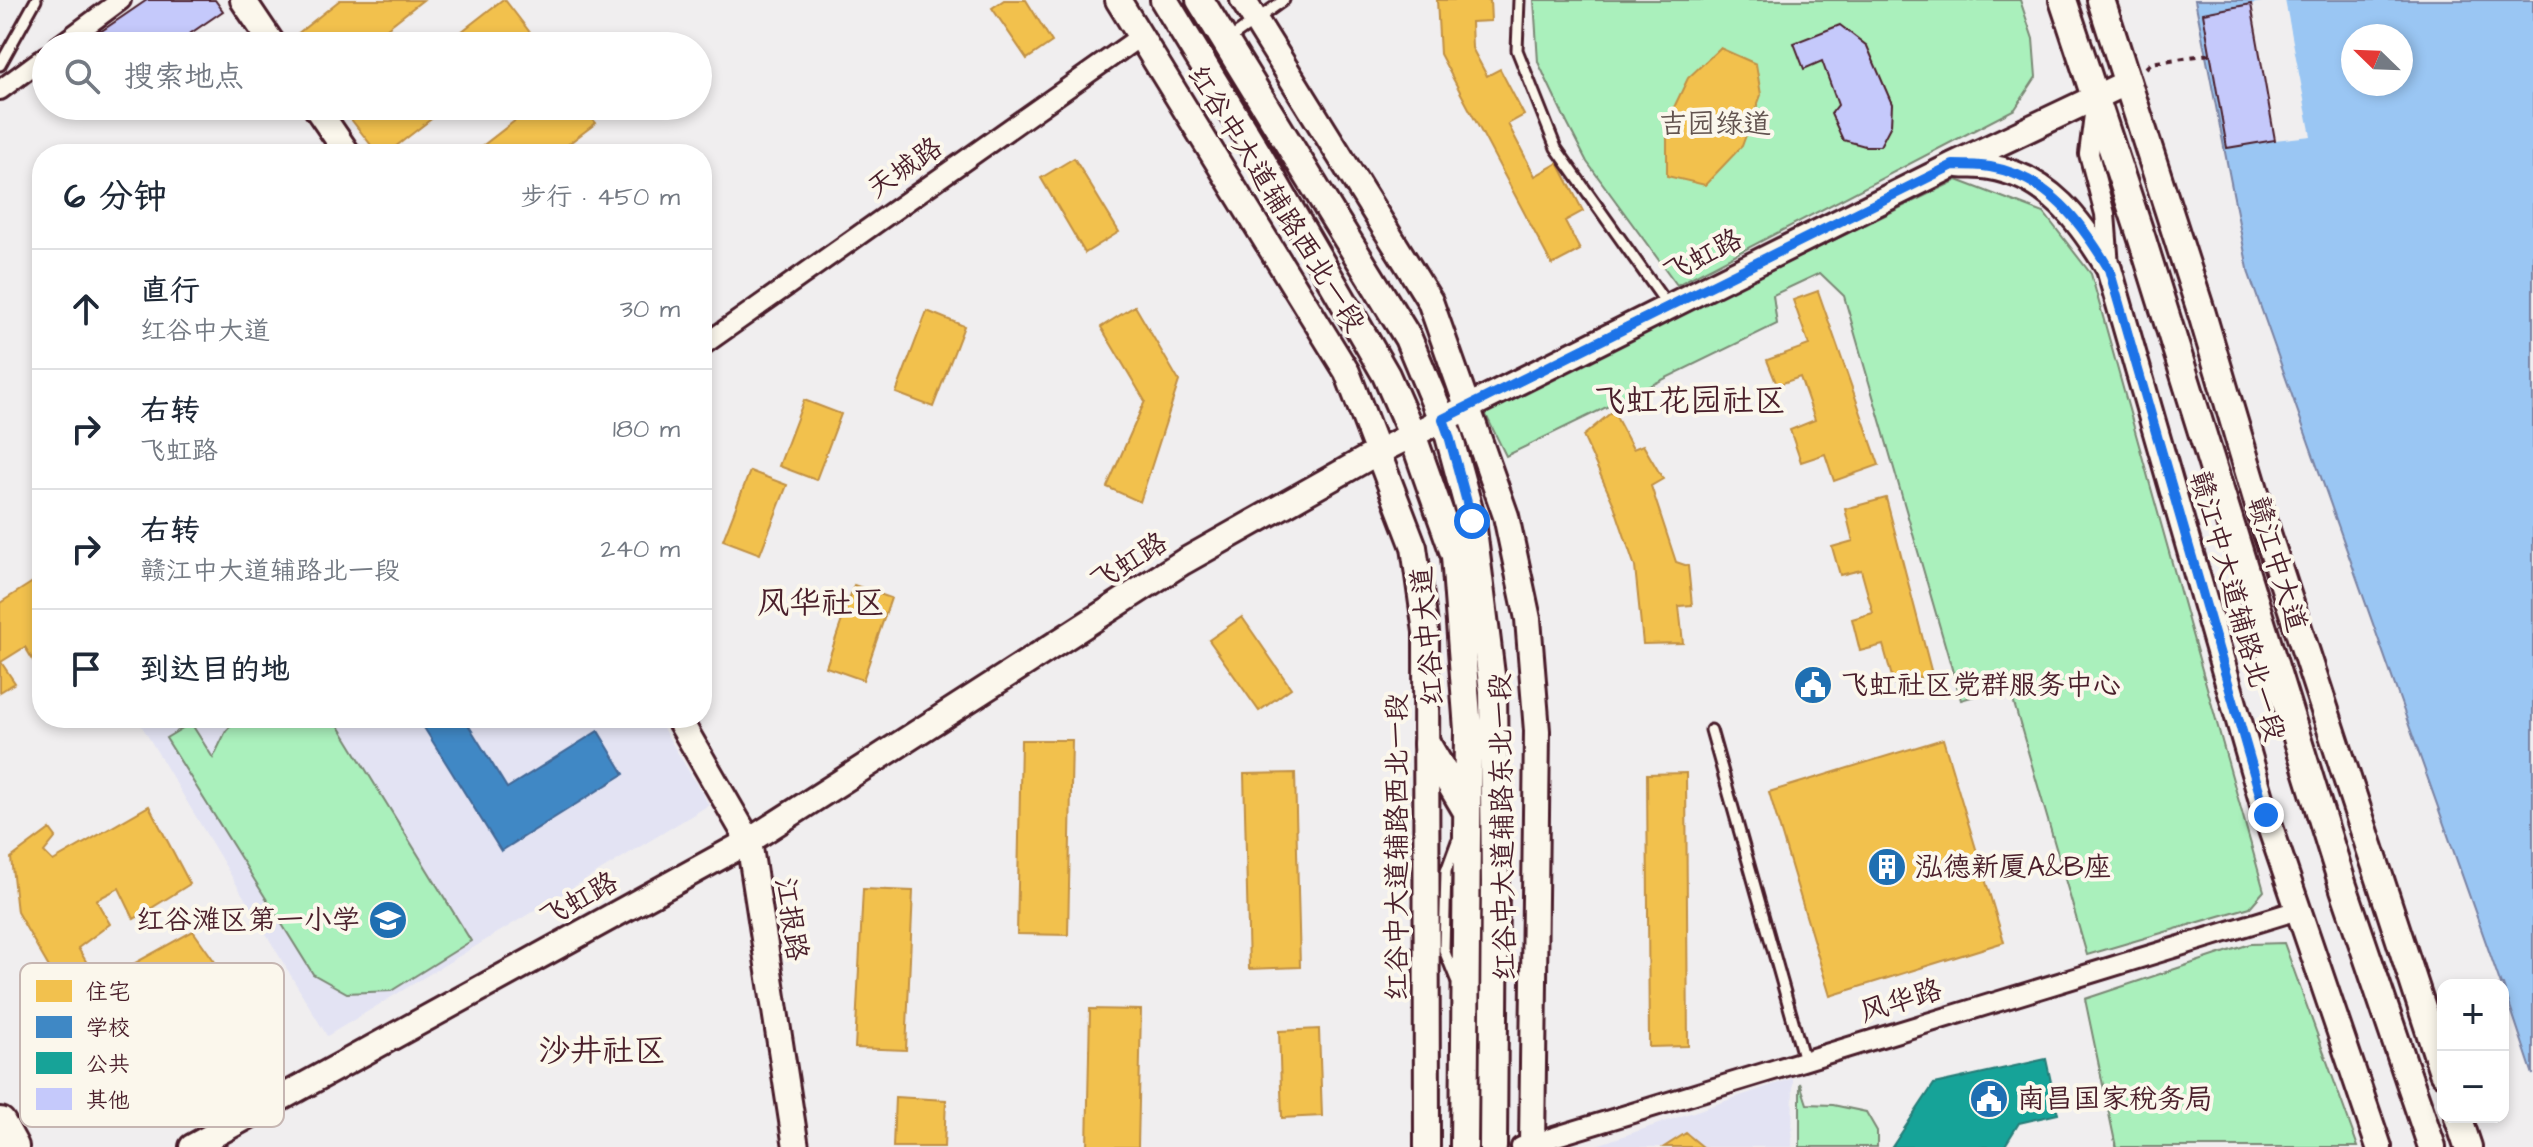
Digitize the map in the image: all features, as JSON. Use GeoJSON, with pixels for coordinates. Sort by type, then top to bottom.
{"type":"FeatureCollection","features":[{"type":"Feature","properties":{"kind":"main road","name":"红谷中大道"},"geometry":{"type":"LineString","coordinates":[[1164,0],[1258,154],[1386,375],[1412,434],[1455,556],[1468,730],[1464,1147]]}},
{"type":"Feature","properties":{"kind":"main road","name":"赣江中大道"},"geometry":{"type":"LineString","coordinates":[[2063,0],[2161,301],[2344,889],[2432,1147]]}},
{"type":"Feature","properties":{"kind":"main road","name":"赣江中大道"},"geometry":{"type":"LineString","coordinates":[[2101,0],[2202,314],[2276,562],[2437,1054]]}},
{"type":"Feature","properties":{"kind":"main road","name":"红谷中大道"},"geometry":{"type":"LineString","coordinates":[[1206,4],[1226,42],[1408,338],[1449,436],[1472,521],[1493,691],[1493,1147]]}},
{"type":"Feature","properties":{"kind":"main road"},"geometry":{"type":"LineString","coordinates":[[1427,744],[1467,811]]}},
{"type":"Feature","properties":{"kind":"main road"},"geometry":{"type":"LineString","coordinates":[[0,1123],[13,1147]]}},
{"type":"Feature","properties":{"kind":"main road"},"geometry":{"type":"LineString","coordinates":[[2460,1123],[2468,1147]]}},
{"type":"Feature","properties":{"kind":"street"},"geometry":{"type":"LineString","coordinates":[[78,32],[121,0]]}},
{"type":"Feature","properties":{"kind":"street"},"geometry":{"type":"LineString","coordinates":[[243,0],[265,32]]}},
{"type":"Feature","properties":{"kind":"street","name":"红谷中大道辅路西北一段"},"geometry":{"type":"LineString","coordinates":[[1118,0],[1347,372],[1414,547],[1426,632],[1427,1147]]}},
{"type":"Feature","properties":{"kind":"street","name":"红谷中大道辅路东北一段"},"geometry":{"type":"LineString","coordinates":[[1249,10],[1430,301],[1506,516],[1528,619],[1537,731],[1529,1146]]}},
{"type":"Feature","properties":{"kind":"street","name":"天城路"},"geometry":{"type":"LineString","coordinates":[[712,339],[1141,36]]}},
{"type":"Feature","properties":{"kind":"street"},"geometry":{"type":"LineString","coordinates":[[0,90],[32,66]]}},
{"type":"Feature","properties":{"kind":"street","name":"飞虹路"},"geometry":{"type":"LineString","coordinates":[[284,1096],[749,841],[1183,562],[1378,452],[1953,165],[2128,82]]}},
{"type":"Feature","properties":{"kind":"street"},"geometry":{"type":"LineString","coordinates":[[2096,99],[2089,154],[2105,214],[2109,269]]}},
{"type":"Feature","properties":{"kind":"street"},"geometry":{"type":"LineString","coordinates":[[325,120],[341,144]]}},
{"type":"Feature","properties":{"kind":"street","name":"赣江中大道辅路北一段"},"geometry":{"type":"LineString","coordinates":[[1953,165],[1991,167],[2040,185],[2066,207],[2088,234],[2109,269],[2266,815],[2379,1147]]}},
{"type":"Feature","properties":{"kind":"street","name":"江报路"},"geometry":{"type":"LineString","coordinates":[[684,728],[749,841],[796,1147]]}},
{"type":"Feature","properties":{"kind":"street","name":"风华路"},"geometry":{"type":"LineString","coordinates":[[1529,1146],[2298,910]]}},
{"type":"Feature","properties":{"kind":"street","name":"飞虹路"},"geometry":{"type":"LineString","coordinates":[[192,1147],[228,1127]]}},
{"type":"Feature","properties":{"kind":"lane"},"geometry":{"type":"LineString","coordinates":[[0,65],[36,0]]}},
{"type":"Feature","properties":{"kind":"lane"},"geometry":{"type":"LineString","coordinates":[[1226,42],[1249,10],[1284,0]]}},
{"type":"Feature","properties":{"kind":"lane"},"geometry":{"type":"LineString","coordinates":[[1519,0],[1517,50],[1556,148],[1669,306]]}},
{"type":"Feature","properties":{"kind":"lane"},"geometry":{"type":"LineString","coordinates":[[1711,730],[1804,1060]]}},
{"type":"Feature","properties":{"kind":"path"},"geometry":{"type":"LineString","coordinates":[[2128,82],[2151,63],[2210,54]]}},
{"type":"Feature","properties":{"kind":"shaded area","name":"红谷滩区第一小学"},"geometry":{"type":"Polygon","coordinates":[[[143,728],[663,728],[709,805],[327,1036],[143,728]]]}},
{"type":"Feature","properties":{"kind":"shaded area"},"geometry":{"type":"Polygon","coordinates":[[[1793,1078],[1792,1147],[1591,1147],[1793,1078]]]}},
{"type":"Feature","properties":{"kind":"green space","name":"吉园绿道"},"geometry":{"type":"Polygon","coordinates":[[[1534,0],[2020,0],[2033,39],[2036,77],[2015,109],[1677,285],[1587,162],[1567,123],[1538,62],[1534,0]]]}},
{"type":"Feature","properties":{"kind":"green space"},"geometry":{"type":"Polygon","coordinates":[[[1957,180],[2044,213],[2091,274],[2264,891],[2250,907],[2087,955],[2009,686],[1961,700],[1844,296],[1820,273],[1773,295],[1777,324],[1506,456],[1484,411],[1957,180]]]}},
{"type":"Feature","properties":{"kind":"green space"},"geometry":{"type":"Polygon","coordinates":[[[183,728],[194,728],[213,758],[229,728],[340,728],[471,941],[391,991],[347,993],[313,974],[166,738],[183,728]]]}},
{"type":"Feature","properties":{"kind":"green space"},"geometry":{"type":"Polygon","coordinates":[[[2284,943],[2358,1147],[2116,1147],[2085,999],[2250,944],[2284,943]]]}},
{"type":"Feature","properties":{"kind":"green space"},"geometry":{"type":"Polygon","coordinates":[[[1800,1083],[1807,1104],[1833,1105],[1866,1112],[1877,1131],[1877,1147],[1800,1147],[1800,1083]]]}},
{"type":"Feature","properties":{"kind":"water"},"geometry":{"type":"Polygon","coordinates":[[[2195,0],[2533,0],[2533,1075],[2509,1003],[2509,979],[2499,979],[2249,274],[2195,0]]]}},
{"type":"Feature","properties":{"kind":"pier"},"geometry":{"type":"Polygon","coordinates":[[[2285,0],[2311,136],[2275,140],[2251,4],[2285,0]]]}},
{"type":"Feature","properties":{"kind":"building: 住宅"},"geometry":{"type":"Polygon","coordinates":[[[340,0],[423,0],[382,32],[300,32],[340,0]]]}},
{"type":"Feature","properties":{"kind":"building: 住宅"},"geometry":{"type":"Polygon","coordinates":[[[505,0],[530,32],[461,32],[505,0]]]}},
{"type":"Feature","properties":{"kind":"building: 住宅"},"geometry":{"type":"Polygon","coordinates":[[[1004,0],[1026,0],[1052,42],[1027,59],[992,8],[1004,0]]]}},
{"type":"Feature","properties":{"kind":"building: 住宅"},"geometry":{"type":"Polygon","coordinates":[[[1437,0],[1490,0],[1491,21],[1471,22],[1472,48],[1487,76],[1500,69],[1524,115],[1508,124],[1535,176],[1558,163],[1583,211],[1565,221],[1580,250],[1552,265],[1440,54],[1437,0]]]}},
{"type":"Feature","properties":{"kind":"building: 住宅"},"geometry":{"type":"Polygon","coordinates":[[[1720,48],[1756,64],[1761,95],[1742,146],[1705,185],[1667,176],[1667,122],[1688,78],[1720,48]]]}},
{"type":"Feature","properties":{"kind":"building: 住宅"},"geometry":{"type":"Polygon","coordinates":[[[352,120],[430,120],[399,144],[370,144],[352,120]]]}},
{"type":"Feature","properties":{"kind":"building: 住宅"},"geometry":{"type":"Polygon","coordinates":[[[516,120],[594,120],[596,123],[568,144],[485,144],[516,120]]]}},
{"type":"Feature","properties":{"kind":"building: 住宅"},"geometry":{"type":"Polygon","coordinates":[[[1074,158],[1119,232],[1085,253],[1041,178],[1074,158]]]}},
{"type":"Feature","properties":{"kind":"building: 住宅"},"geometry":{"type":"Polygon","coordinates":[[[1818,291],[1879,465],[1834,481],[1825,454],[1801,462],[1790,430],[1815,420],[1800,377],[1777,385],[1767,360],[1809,345],[1793,300],[1818,291]]]}},
{"type":"Feature","properties":{"kind":"building: 住宅"},"geometry":{"type":"Polygon","coordinates":[[[1135,306],[1179,381],[1140,502],[1107,487],[1145,401],[1101,327],[1135,306]]]}},
{"type":"Feature","properties":{"kind":"building: 住宅"},"geometry":{"type":"Polygon","coordinates":[[[927,311],[964,326],[933,407],[896,393],[927,311]]]}},
{"type":"Feature","properties":{"kind":"building: 住宅"},"geometry":{"type":"Polygon","coordinates":[[[804,400],[841,414],[816,480],[779,466],[804,400]]]}},
{"type":"Feature","properties":{"kind":"building: 住宅"},"geometry":{"type":"Polygon","coordinates":[[[1613,411],[1633,449],[1643,445],[1663,479],[1651,486],[1676,562],[1688,566],[1692,605],[1679,606],[1683,643],[1643,644],[1635,567],[1614,505],[1583,436],[1613,411]]]}},
{"type":"Feature","properties":{"kind":"building: 住宅"},"geometry":{"type":"Polygon","coordinates":[[[750,471],[787,485],[760,554],[723,540],[750,471]]]}},
{"type":"Feature","properties":{"kind":"building: 住宅"},"geometry":{"type":"Polygon","coordinates":[[[1886,498],[1932,674],[1894,684],[1883,645],[1860,651],[1852,619],[1873,613],[1861,570],[1840,575],[1832,547],[1853,541],[1845,509],[1886,498]]]}},
{"type":"Feature","properties":{"kind":"building: 住宅"},"geometry":{"type":"Polygon","coordinates":[[[32,582],[32,659],[25,647],[1,662],[15,683],[0,692],[0,603],[32,582]]]}},
{"type":"Feature","properties":{"kind":"building: 住宅"},"geometry":{"type":"Polygon","coordinates":[[[854,585],[891,598],[863,680],[826,667],[854,585]]]}},
{"type":"Feature","properties":{"kind":"building: 住宅"},"geometry":{"type":"Polygon","coordinates":[[[1242,617],[1291,688],[1259,711],[1209,640],[1242,617]]]}},
{"type":"Feature","properties":{"kind":"building: 住宅","name":"泓德新厦A&B座"},"geometry":{"type":"Polygon","coordinates":[[[1943,739],[2004,942],[1830,996],[1769,792],[1943,739]]]}},
{"type":"Feature","properties":{"kind":"building: 住宅"},"geometry":{"type":"Polygon","coordinates":[[[1021,740],[1072,740],[1068,935],[1017,934],[1021,740]]]}},
{"type":"Feature","properties":{"kind":"building: 住宅"},"geometry":{"type":"Polygon","coordinates":[[[1295,773],[1300,967],[1249,969],[1244,774],[1295,773]]]}},
{"type":"Feature","properties":{"kind":"building: 住宅"},"geometry":{"type":"Polygon","coordinates":[[[1686,773],[1688,1046],[1649,1047],[1647,774],[1686,773]]]}},
{"type":"Feature","properties":{"kind":"building: 住宅"},"geometry":{"type":"Polygon","coordinates":[[[149,806],[190,884],[134,919],[119,888],[96,900],[110,924],[78,948],[87,963],[46,963],[17,912],[11,858],[50,829],[56,837],[44,852],[53,861],[149,806]]]}},
{"type":"Feature","properties":{"kind":"building: 住宅"},"geometry":{"type":"Polygon","coordinates":[[[863,889],[913,891],[906,1050],[855,1048],[863,889]]]}},
{"type":"Feature","properties":{"kind":"building: 住宅"},"geometry":{"type":"Polygon","coordinates":[[[193,931],[216,963],[135,963],[193,931]]]}},
{"type":"Feature","properties":{"kind":"building: 住宅"},"geometry":{"type":"Polygon","coordinates":[[[1090,1009],[1141,1010],[1138,1147],[1087,1147],[1090,1009]]]}},
{"type":"Feature","properties":{"kind":"building: 住宅"},"geometry":{"type":"Polygon","coordinates":[[[1319,1029],[1322,1116],[1282,1118],[1279,1031],[1319,1029]]]}},
{"type":"Feature","properties":{"kind":"building: 住宅"},"geometry":{"type":"Polygon","coordinates":[[[895,1097],[946,1100],[944,1147],[893,1147],[895,1097]]]}},
{"type":"Feature","properties":{"kind":"building: 住宅"},"geometry":{"type":"Polygon","coordinates":[[[1686,1133],[1703,1147],[1664,1147],[1686,1133]]]}},
{"type":"Feature","properties":{"kind":"building: 学校"},"geometry":{"type":"Polygon","coordinates":[[[424,728],[470,728],[507,788],[598,731],[624,774],[501,851],[424,728]]]}},
{"type":"Feature","properties":{"kind":"building: 公共","name":"南昌国家税务局"},"geometry":{"type":"Polygon","coordinates":[[[2046,1059],[2058,1114],[2019,1123],[2004,1147],[1892,1147],[1934,1084],[2046,1059]]]}},
{"type":"Feature","properties":{"kind":"building: 其他"},"geometry":{"type":"Polygon","coordinates":[[[147,0],[215,0],[223,11],[192,32],[100,32],[147,0]]]}},
{"type":"Feature","properties":{"kind":"building: 其他"},"geometry":{"type":"Polygon","coordinates":[[[2251,4],[2275,140],[2227,148],[2203,13],[2251,4]]]}},
{"type":"Feature","properties":{"kind":"building: 其他"},"geometry":{"type":"Polygon","coordinates":[[[1840,25],[1867,46],[1892,104],[1891,125],[1880,146],[1865,146],[1843,140],[1831,114],[1838,105],[1822,61],[1804,69],[1794,43],[1840,25]]]}},
{"type":"Feature","properties":{"kind":"place","name":"飞虹社区党群服务中心"},"geometry":{"type":"Point","coordinates":[1813,685]}},
{"type":"Feature","properties":{"kind":"place","name":"泓德新厦A&B座"},"geometry":{"type":"Point","coordinates":[1887,867]}},
{"type":"Feature","properties":{"kind":"place","name":"红谷滩区第一小学"},"geometry":{"type":"Point","coordinates":[388,920]}},
{"type":"Feature","properties":{"kind":"place","name":"南昌国家税务局"},"geometry":{"type":"Point","coordinates":[1989,1099]}},
{"type":"Feature","properties":{"kind":"district","name":"飞虹花园社区"},"geometry":{"type":"Point","coordinates":[1690,401]}},
{"type":"Feature","properties":{"kind":"district","name":"风华社区"},"geometry":{"type":"Point","coordinates":[821,603]}},
{"type":"Feature","properties":{"kind":"district","name":"沙井社区"},"geometry":{"type":"Point","coordinates":[602,1051]}},
{"type":"Feature","properties":{"kind":"route"},"geometry":{"type":"LineString","coordinates":[[1472,521],[1443,419],[1953,165],[1991,167],[2013,174],[2040,185],[2066,207],[2088,234],[2109,269],[2266,815]]}}]}
